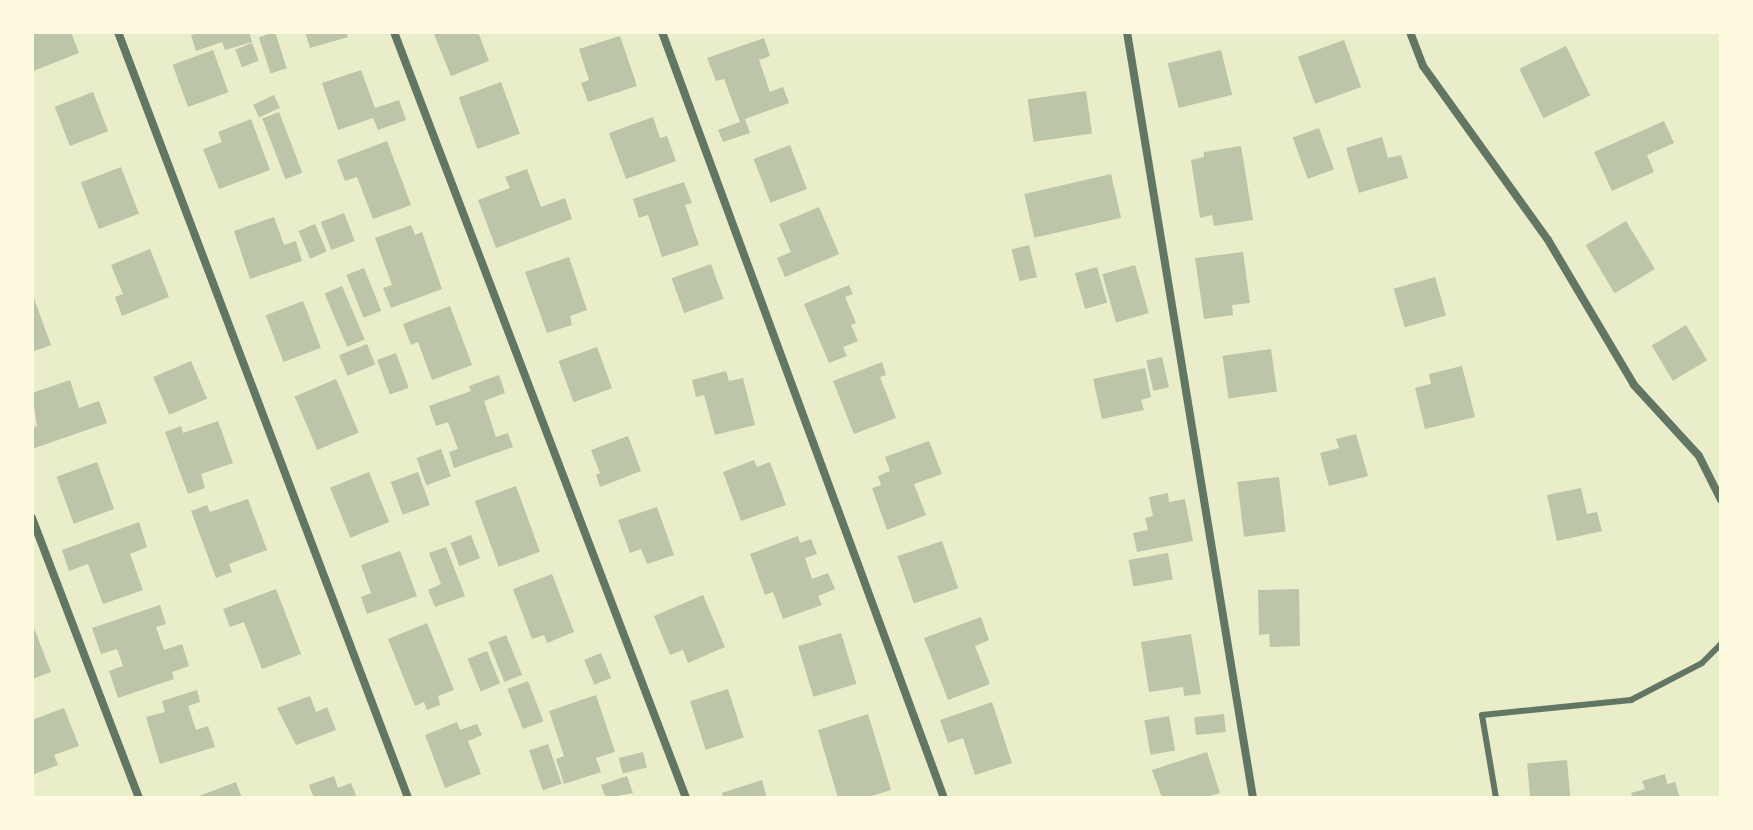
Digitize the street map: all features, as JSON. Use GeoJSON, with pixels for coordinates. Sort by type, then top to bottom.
{"type":"FeatureCollection","features":[{"type":"Feature","properties":{"kind":"street"},"geometry":{"type":"LineString","coordinates":[[118,32],[408,798]]}},
{"type":"Feature","properties":{"kind":"street"},"geometry":{"type":"LineString","coordinates":[[394,32],[686,798]]}},
{"type":"Feature","properties":{"kind":"street"},"geometry":{"type":"LineString","coordinates":[[662,32],[944,798]]}},
{"type":"Feature","properties":{"kind":"street"},"geometry":{"type":"LineString","coordinates":[[1127,32],[1253,798]]}},
{"type":"Feature","properties":{"kind":"street"},"geometry":{"type":"LineString","coordinates":[[1410,32],[1423,66],[1548,240],[1634,385],[1699,456],[1721,500]]}},
{"type":"Feature","properties":{"kind":"street"},"geometry":{"type":"LineString","coordinates":[[32,518],[139,798]]}},
{"type":"Feature","properties":{"kind":"lane"},"geometry":{"type":"LineString","coordinates":[[1496,798],[1482,715],[1631,700],[1690,671],[1721,644]]}},
{"type":"Feature","properties":{"kind":"building"},"geometry":{"type":"Polygon","coordinates":[[[32,32],[71,32],[79,53],[33,71],[32,32]]]}},
{"type":"Feature","properties":{"kind":"building"},"geometry":{"type":"Polygon","coordinates":[[[201,32],[249,32],[252,42],[225,50],[222,42],[196,51],[191,35],[201,32]]]}},
{"type":"Feature","properties":{"kind":"building"},"geometry":{"type":"Polygon","coordinates":[[[275,32],[287,68],[271,73],[259,37],[275,32]]]}},
{"type":"Feature","properties":{"kind":"building"},"geometry":{"type":"Polygon","coordinates":[[[305,32],[346,32],[348,37],[310,48],[305,32]]]}},
{"type":"Feature","properties":{"kind":"building"},"geometry":{"type":"Polygon","coordinates":[[[433,32],[478,32],[489,61],[451,76],[433,32]]]}},
{"type":"Feature","properties":{"kind":"building"},"geometry":{"type":"Polygon","coordinates":[[[620,36],[637,86],[588,102],[581,83],[589,80],[579,49],[620,36]]]}},
{"type":"Feature","properties":{"kind":"building"},"geometry":{"type":"Polygon","coordinates":[[[764,38],[770,56],[759,60],[770,92],[783,87],[789,103],[745,119],[750,133],[723,142],[718,130],[740,122],[724,79],[716,81],[707,58],[764,38]]]}},
{"type":"Feature","properties":{"kind":"building"},"geometry":{"type":"Polygon","coordinates":[[[1344,40],[1361,87],[1315,104],[1298,57],[1344,40]]]}},
{"type":"Feature","properties":{"kind":"building"},"geometry":{"type":"Polygon","coordinates":[[[252,43],[259,61],[242,67],[235,49],[252,43]]]}},
{"type":"Feature","properties":{"kind":"building"},"geometry":{"type":"Polygon","coordinates":[[[1566,46],[1590,95],[1543,118],[1519,69],[1566,46]]]}},
{"type":"Feature","properties":{"kind":"building"},"geometry":{"type":"Polygon","coordinates":[[[213,50],[228,92],[188,107],[173,65],[213,50]]]}},
{"type":"Feature","properties":{"kind":"building"},"geometry":{"type":"Polygon","coordinates":[[[1221,50],[1232,95],[1179,108],[1168,63],[1221,50]]]}},
{"type":"Feature","properties":{"kind":"building"},"geometry":{"type":"Polygon","coordinates":[[[361,70],[375,108],[399,100],[406,120],[378,130],[373,118],[338,130],[322,83],[361,70]]]}},
{"type":"Feature","properties":{"kind":"building"},"geometry":{"type":"Polygon","coordinates":[[[501,82],[520,134],[478,149],[459,97],[501,82]]]}},
{"type":"Feature","properties":{"kind":"building"},"geometry":{"type":"Polygon","coordinates":[[[1086,91],[1092,134],[1034,142],[1028,99],[1086,91]]]}},
{"type":"Feature","properties":{"kind":"building"},"geometry":{"type":"Polygon","coordinates":[[[93,92],[108,131],[70,146],[55,107],[93,92]]]}},
{"type":"Feature","properties":{"kind":"building"},"geometry":{"type":"Polygon","coordinates":[[[274,95],[280,108],[259,117],[253,105],[274,95]]]}},
{"type":"Feature","properties":{"kind":"building"},"geometry":{"type":"Polygon","coordinates":[[[279,112],[302,173],[285,179],[262,118],[279,112]]]}},
{"type":"Feature","properties":{"kind":"building"},"geometry":{"type":"Polygon","coordinates":[[[653,117],[660,138],[667,136],[676,161],[626,179],[609,133],[653,117]]]}},
{"type":"Feature","properties":{"kind":"building"},"geometry":{"type":"Polygon","coordinates":[[[251,119],[270,170],[219,189],[203,149],[222,142],[218,132],[251,119]]]}},
{"type":"Feature","properties":{"kind":"building"},"geometry":{"type":"Polygon","coordinates":[[[1664,121],[1674,143],[1647,155],[1654,172],[1612,191],[1594,152],[1664,121]]]}},
{"type":"Feature","properties":{"kind":"building"},"geometry":{"type":"Polygon","coordinates":[[[1319,128],[1334,169],[1308,179],[1293,138],[1319,128]]]}},
{"type":"Feature","properties":{"kind":"building"},"geometry":{"type":"Polygon","coordinates":[[[1382,137],[1388,158],[1401,155],[1408,178],[1359,193],[1346,148],[1382,137]]]}},
{"type":"Feature","properties":{"kind":"building"},"geometry":{"type":"Polygon","coordinates":[[[387,141],[411,205],[373,219],[357,177],[345,181],[337,160],[387,141]]]}},
{"type":"Feature","properties":{"kind":"building"},"geometry":{"type":"Polygon","coordinates":[[[790,145],[807,189],[770,203],[754,159],[790,145]]]}},
{"type":"Feature","properties":{"kind":"building"},"geometry":{"type":"Polygon","coordinates":[[[1241,146],[1253,220],[1214,226],[1212,215],[1200,218],[1191,160],[1204,157],[1204,152],[1241,146]]]}},
{"type":"Feature","properties":{"kind":"building"},"geometry":{"type":"Polygon","coordinates":[[[121,167],[139,214],[99,229],[81,182],[121,167]]]}},
{"type":"Feature","properties":{"kind":"building"},"geometry":{"type":"Polygon","coordinates":[[[527,169],[541,207],[565,198],[572,219],[496,248],[478,200],[510,188],[505,177],[527,169]]]}},
{"type":"Feature","properties":{"kind":"building"},"geometry":{"type":"Polygon","coordinates":[[[1111,174],[1121,218],[1034,238],[1024,194],[1111,174]]]}},
{"type":"Feature","properties":{"kind":"building"},"geometry":{"type":"Polygon","coordinates":[[[684,182],[692,203],[685,205],[699,245],[662,257],[648,215],[639,218],[633,199],[684,182]]]}},
{"type":"Feature","properties":{"kind":"building"},"geometry":{"type":"Polygon","coordinates":[[[819,207],[839,254],[785,277],[777,258],[791,252],[779,224],[819,207]]]}},
{"type":"Feature","properties":{"kind":"building"},"geometry":{"type":"Polygon","coordinates":[[[344,213],[355,241],[331,250],[321,222],[344,213]]]}},
{"type":"Feature","properties":{"kind":"building"},"geometry":{"type":"Polygon","coordinates":[[[274,217],[284,245],[296,241],[302,261],[250,279],[234,231],[274,217]]]}},
{"type":"Feature","properties":{"kind":"building"},"geometry":{"type":"Polygon","coordinates":[[[1626,221],[1655,269],[1615,293],[1586,245],[1626,221]]]}},
{"type":"Feature","properties":{"kind":"building"},"geometry":{"type":"Polygon","coordinates":[[[315,224],[327,252],[310,259],[298,231],[315,224]]]}},
{"type":"Feature","properties":{"kind":"building"},"geometry":{"type":"Polygon","coordinates":[[[411,225],[415,235],[422,232],[442,289],[391,308],[383,288],[392,285],[375,238],[411,225]]]}},
{"type":"Feature","properties":{"kind":"building"},"geometry":{"type":"Polygon","coordinates":[[[1029,245],[1037,277],[1020,281],[1012,249],[1029,245]]]}},
{"type":"Feature","properties":{"kind":"building"},"geometry":{"type":"Polygon","coordinates":[[[150,249],[169,297],[122,316],[115,297],[123,294],[111,265],[150,249]]]}},
{"type":"Feature","properties":{"kind":"building"},"geometry":{"type":"Polygon","coordinates":[[[1243,252],[1250,303],[1232,305],[1233,315],[1204,319],[1195,258],[1243,252]]]}},
{"type":"Feature","properties":{"kind":"building"},"geometry":{"type":"Polygon","coordinates":[[[569,257],[587,310],[570,316],[572,325],[547,333],[525,272],[569,257]]]}},
{"type":"Feature","properties":{"kind":"building"},"geometry":{"type":"Polygon","coordinates":[[[711,264],[724,299],[684,313],[672,278],[711,264]]]}},
{"type":"Feature","properties":{"kind":"building"},"geometry":{"type":"Polygon","coordinates":[[[1135,265],[1149,313],[1116,322],[1102,274],[1135,265]]]}},
{"type":"Feature","properties":{"kind":"building"},"geometry":{"type":"Polygon","coordinates":[[[1097,267],[1107,303],[1085,309],[1075,273],[1097,267]]]}},
{"type":"Feature","properties":{"kind":"building"},"geometry":{"type":"Polygon","coordinates":[[[364,268],[381,311],[364,318],[346,275],[364,268]]]}},
{"type":"Feature","properties":{"kind":"building"},"geometry":{"type":"Polygon","coordinates":[[[1435,277],[1446,315],[1405,327],[1394,289],[1435,277]]]}},
{"type":"Feature","properties":{"kind":"building"},"geometry":{"type":"Polygon","coordinates":[[[849,285],[853,294],[845,297],[856,323],[851,325],[858,341],[843,347],[847,356],[829,363],[804,304],[849,285]]]}},
{"type":"Feature","properties":{"kind":"building"},"geometry":{"type":"Polygon","coordinates":[[[342,286],[365,339],[347,347],[325,293],[342,286]]]}},
{"type":"Feature","properties":{"kind":"building"},"geometry":{"type":"Polygon","coordinates":[[[32,293],[51,345],[32,352],[32,293]]]}},
{"type":"Feature","properties":{"kind":"building"},"geometry":{"type":"Polygon","coordinates":[[[303,301],[321,348],[284,362],[266,315],[303,301]]]}},
{"type":"Feature","properties":{"kind":"building"},"geometry":{"type":"Polygon","coordinates":[[[450,306],[472,365],[432,380],[418,342],[411,345],[403,324],[450,306]]]}},
{"type":"Feature","properties":{"kind":"building"},"geometry":{"type":"Polygon","coordinates":[[[1686,325],[1707,360],[1673,381],[1652,346],[1686,325]]]}},
{"type":"Feature","properties":{"kind":"building"},"geometry":{"type":"Polygon","coordinates":[[[367,344],[375,364],[347,376],[339,355],[367,344]]]}},
{"type":"Feature","properties":{"kind":"building"},"geometry":{"type":"Polygon","coordinates":[[[597,347],[612,388],[574,402],[558,361],[597,347]]]}},
{"type":"Feature","properties":{"kind":"building"},"geometry":{"type":"Polygon","coordinates":[[[1271,349],[1277,392],[1228,398],[1222,356],[1271,349]]]}},
{"type":"Feature","properties":{"kind":"building"},"geometry":{"type":"Polygon","coordinates":[[[396,353],[409,388],[390,395],[377,360],[396,353]]]}},
{"type":"Feature","properties":{"kind":"building"},"geometry":{"type":"Polygon","coordinates":[[[1162,357],[1169,387],[1153,391],[1146,361],[1162,357]]]}},
{"type":"Feature","properties":{"kind":"building"},"geometry":{"type":"Polygon","coordinates":[[[191,361],[207,399],[169,415],[153,377],[191,361]]]}},
{"type":"Feature","properties":{"kind":"building"},"geometry":{"type":"Polygon","coordinates":[[[882,362],[886,375],[880,377],[896,418],[854,434],[833,381],[882,362]]]}},
{"type":"Feature","properties":{"kind":"building"},"geometry":{"type":"Polygon","coordinates":[[[1462,366],[1475,417],[1425,429],[1415,388],[1431,384],[1429,374],[1462,366]]]}},
{"type":"Feature","properties":{"kind":"building"},"geometry":{"type":"Polygon","coordinates":[[[1145,368],[1151,397],[1141,400],[1144,410],[1102,419],[1093,379],[1145,368]]]}},
{"type":"Feature","properties":{"kind":"building"},"geometry":{"type":"Polygon","coordinates":[[[726,371],[729,381],[743,378],[755,425],[715,435],[704,395],[696,397],[692,380],[726,371]]]}},
{"type":"Feature","properties":{"kind":"building"},"geometry":{"type":"Polygon","coordinates":[[[499,375],[505,393],[484,401],[496,437],[508,433],[513,447],[454,468],[449,452],[458,449],[448,422],[436,426],[429,406],[471,391],[469,386],[499,375]]]}},
{"type":"Feature","properties":{"kind":"building"},"geometry":{"type":"Polygon","coordinates":[[[336,379],[359,432],[317,450],[295,397],[336,379]]]}},
{"type":"Feature","properties":{"kind":"building"},"geometry":{"type":"Polygon","coordinates":[[[70,380],[79,408],[99,401],[107,423],[32,449],[32,428],[37,426],[32,393],[70,380]]]}},
{"type":"Feature","properties":{"kind":"building"},"geometry":{"type":"Polygon","coordinates":[[[218,421],[233,463],[201,474],[205,488],[188,494],[165,432],[181,426],[183,433],[218,421]]]}},
{"type":"Feature","properties":{"kind":"building"},"geometry":{"type":"Polygon","coordinates":[[[1356,434],[1368,476],[1329,486],[1320,453],[1339,448],[1336,439],[1356,434]]]}},
{"type":"Feature","properties":{"kind":"building"},"geometry":{"type":"Polygon","coordinates":[[[628,436],[641,471],[600,487],[596,475],[600,473],[591,450],[628,436]]]}},
{"type":"Feature","properties":{"kind":"building"},"geometry":{"type":"Polygon","coordinates":[[[929,441],[942,474],[914,484],[926,515],[887,530],[872,488],[881,485],[878,476],[890,471],[885,457],[929,441]]]}},
{"type":"Feature","properties":{"kind":"building"},"geometry":{"type":"Polygon","coordinates":[[[441,449],[451,476],[426,485],[417,458],[441,449]]]}},
{"type":"Feature","properties":{"kind":"building"},"geometry":{"type":"Polygon","coordinates":[[[754,460],[757,467],[770,462],[786,505],[741,521],[723,472],[754,460]]]}},
{"type":"Feature","properties":{"kind":"building"},"geometry":{"type":"Polygon","coordinates":[[[97,462],[114,509],[74,524],[57,477],[97,462]]]}},
{"type":"Feature","properties":{"kind":"building"},"geometry":{"type":"Polygon","coordinates":[[[369,472],[389,522],[350,538],[330,488],[369,472]]]}},
{"type":"Feature","properties":{"kind":"building"},"geometry":{"type":"Polygon","coordinates":[[[418,472],[430,505],[403,515],[391,482],[418,472]]]}},
{"type":"Feature","properties":{"kind":"building"},"geometry":{"type":"Polygon","coordinates":[[[1279,477],[1286,532],[1244,537],[1237,482],[1279,477]]]}},
{"type":"Feature","properties":{"kind":"building"},"geometry":{"type":"Polygon","coordinates":[[[516,486],[540,552],[499,567],[475,501],[516,486]]]}},
{"type":"Feature","properties":{"kind":"building"},"geometry":{"type":"Polygon","coordinates":[[[1581,488],[1587,514],[1597,512],[1602,531],[1557,541],[1547,495],[1581,488]]]}},
{"type":"Feature","properties":{"kind":"building"},"geometry":{"type":"Polygon","coordinates":[[[1168,493],[1169,502],[1185,499],[1193,541],[1137,552],[1133,533],[1148,530],[1145,518],[1153,516],[1149,497],[1168,493]]]}},
{"type":"Feature","properties":{"kind":"building"},"geometry":{"type":"Polygon","coordinates":[[[248,499],[267,550],[229,564],[232,572],[216,578],[191,511],[207,505],[210,512],[248,499]]]}},
{"type":"Feature","properties":{"kind":"building"},"geometry":{"type":"Polygon","coordinates":[[[657,507],[674,555],[647,564],[641,549],[630,553],[618,520],[657,507]]]}},
{"type":"Feature","properties":{"kind":"building"},"geometry":{"type":"Polygon","coordinates":[[[139,522],[147,547],[130,554],[143,590],[103,604],[88,564],[69,571],[62,550],[139,522]]]}},
{"type":"Feature","properties":{"kind":"building"},"geometry":{"type":"Polygon","coordinates":[[[471,535],[480,558],[459,566],[450,543],[471,535]]]}},
{"type":"Feature","properties":{"kind":"building"},"geometry":{"type":"Polygon","coordinates":[[[798,536],[800,543],[811,539],[817,554],[805,558],[812,579],[828,573],[835,589],[818,596],[822,605],[783,619],[773,592],[765,595],[750,554],[798,536]]]}},
{"type":"Feature","properties":{"kind":"building"},"geometry":{"type":"Polygon","coordinates":[[[942,541],[958,588],[914,604],[898,556],[942,541]]]}},
{"type":"Feature","properties":{"kind":"building"},"geometry":{"type":"Polygon","coordinates":[[[446,547],[465,596],[435,607],[428,590],[441,584],[429,553],[446,547]]]}},
{"type":"Feature","properties":{"kind":"building"},"geometry":{"type":"Polygon","coordinates":[[[400,551],[417,596],[367,614],[361,597],[371,593],[361,565],[400,551]]]}},
{"type":"Feature","properties":{"kind":"building"},"geometry":{"type":"Polygon","coordinates":[[[1168,553],[1173,580],[1133,587],[1129,560],[1168,553]]]}},
{"type":"Feature","properties":{"kind":"building"},"geometry":{"type":"Polygon","coordinates":[[[552,574],[574,632],[547,643],[544,635],[532,639],[513,589],[552,574]]]}},
{"type":"Feature","properties":{"kind":"building"},"geometry":{"type":"Polygon","coordinates":[[[276,589],[301,654],[262,669],[244,622],[230,627],[223,609],[276,589]]]}},
{"type":"Feature","properties":{"kind":"building"},"geometry":{"type":"Polygon","coordinates":[[[1299,589],[1300,646],[1270,647],[1269,634],[1259,635],[1258,590],[1299,589]]]}},
{"type":"Feature","properties":{"kind":"building"},"geometry":{"type":"Polygon","coordinates":[[[703,595],[725,647],[688,663],[683,650],[670,655],[654,616],[703,595]]]}},
{"type":"Feature","properties":{"kind":"building"},"geometry":{"type":"Polygon","coordinates":[[[160,605],[166,624],[156,627],[164,650],[182,644],[189,666],[172,672],[174,679],[118,698],[109,671],[123,666],[117,649],[101,654],[92,628],[160,605]]]}},
{"type":"Feature","properties":{"kind":"building"},"geometry":{"type":"Polygon","coordinates":[[[981,617],[989,640],[975,646],[990,684],[948,700],[924,638],[981,617]]]}},
{"type":"Feature","properties":{"kind":"building"},"geometry":{"type":"Polygon","coordinates":[[[32,623],[51,672],[32,679],[32,623]]]}},
{"type":"Feature","properties":{"kind":"building"},"geometry":{"type":"Polygon","coordinates":[[[427,623],[454,690],[438,696],[440,705],[427,710],[424,702],[415,706],[388,639],[427,623]]]}},
{"type":"Feature","properties":{"kind":"building"},"geometry":{"type":"Polygon","coordinates":[[[841,633],[856,684],[813,697],[798,646],[841,633]]]}},
{"type":"Feature","properties":{"kind":"building"},"geometry":{"type":"Polygon","coordinates":[[[1191,634],[1201,694],[1184,696],[1183,687],[1149,692],[1141,642],[1191,634]]]}},
{"type":"Feature","properties":{"kind":"building"},"geometry":{"type":"Polygon","coordinates":[[[506,635],[522,675],[504,682],[488,642],[506,635]]]}},
{"type":"Feature","properties":{"kind":"building"},"geometry":{"type":"Polygon","coordinates":[[[487,651],[500,683],[481,691],[468,659],[487,651]]]}},
{"type":"Feature","properties":{"kind":"building"},"geometry":{"type":"Polygon","coordinates":[[[601,653],[611,678],[594,685],[584,660],[601,653]]]}},
{"type":"Feature","properties":{"kind":"building"},"geometry":{"type":"Polygon","coordinates":[[[528,681],[543,721],[523,729],[507,689],[528,681]]]}},
{"type":"Feature","properties":{"kind":"building"},"geometry":{"type":"Polygon","coordinates":[[[728,689],[744,738],[706,750],[690,701],[728,689]]]}},
{"type":"Feature","properties":{"kind":"building"},"geometry":{"type":"Polygon","coordinates":[[[197,690],[200,702],[188,706],[196,730],[208,726],[215,747],[160,764],[146,717],[165,712],[162,701],[197,690]]]}},
{"type":"Feature","properties":{"kind":"building"},"geometry":{"type":"Polygon","coordinates":[[[596,695],[615,752],[596,758],[601,772],[564,784],[556,759],[564,756],[549,711],[596,695]]]}},
{"type":"Feature","properties":{"kind":"building"},"geometry":{"type":"Polygon","coordinates":[[[310,696],[316,712],[327,707],[336,730],[296,745],[277,708],[310,696]]]}},
{"type":"Feature","properties":{"kind":"building"},"geometry":{"type":"Polygon","coordinates":[[[992,702],[1012,763],[975,775],[963,738],[948,743],[940,720],[992,702]]]}},
{"type":"Feature","properties":{"kind":"building"},"geometry":{"type":"Polygon","coordinates":[[[64,708],[79,746],[54,755],[58,765],[32,775],[32,720],[64,708]]]}},
{"type":"Feature","properties":{"kind":"building"},"geometry":{"type":"Polygon","coordinates":[[[868,714],[891,790],[865,798],[838,798],[818,730],[868,714]]]}},
{"type":"Feature","properties":{"kind":"building"},"geometry":{"type":"Polygon","coordinates":[[[1224,714],[1226,732],[1196,735],[1194,717],[1224,714]]]}},
{"type":"Feature","properties":{"kind":"building"},"geometry":{"type":"Polygon","coordinates":[[[1169,716],[1175,750],[1150,755],[1144,720],[1169,716]]]}},
{"type":"Feature","properties":{"kind":"building"},"geometry":{"type":"Polygon","coordinates":[[[457,722],[460,730],[477,724],[482,735],[468,741],[481,774],[445,788],[425,735],[457,722]]]}},
{"type":"Feature","properties":{"kind":"building"},"geometry":{"type":"Polygon","coordinates":[[[548,744],[562,784],[543,790],[529,751],[548,744]]]}},
{"type":"Feature","properties":{"kind":"building"},"geometry":{"type":"Polygon","coordinates":[[[643,752],[647,768],[623,774],[619,758],[643,752]]]}},
{"type":"Feature","properties":{"kind":"building"},"geometry":{"type":"Polygon","coordinates":[[[1207,752],[1220,793],[1204,798],[1162,798],[1152,770],[1207,752]]]}},
{"type":"Feature","properties":{"kind":"building"},"geometry":{"type":"Polygon","coordinates":[[[1567,760],[1570,798],[1530,798],[1527,763],[1567,760]]]}},
{"type":"Feature","properties":{"kind":"building"},"geometry":{"type":"Polygon","coordinates":[[[1665,774],[1667,784],[1675,782],[1680,798],[1633,798],[1631,793],[1645,789],[1642,781],[1665,774]]]}},
{"type":"Feature","properties":{"kind":"building"},"geometry":{"type":"Polygon","coordinates":[[[334,776],[338,788],[351,783],[357,798],[314,798],[309,785],[334,776]]]}},
{"type":"Feature","properties":{"kind":"building"},"geometry":{"type":"Polygon","coordinates":[[[627,776],[633,793],[606,798],[601,785],[627,776]]]}},
{"type":"Feature","properties":{"kind":"building"},"geometry":{"type":"Polygon","coordinates":[[[762,780],[767,798],[723,798],[722,793],[762,780]]]}},
{"type":"Feature","properties":{"kind":"building"},"geometry":{"type":"Polygon","coordinates":[[[236,782],[242,798],[194,798],[236,782]]]}}]}
